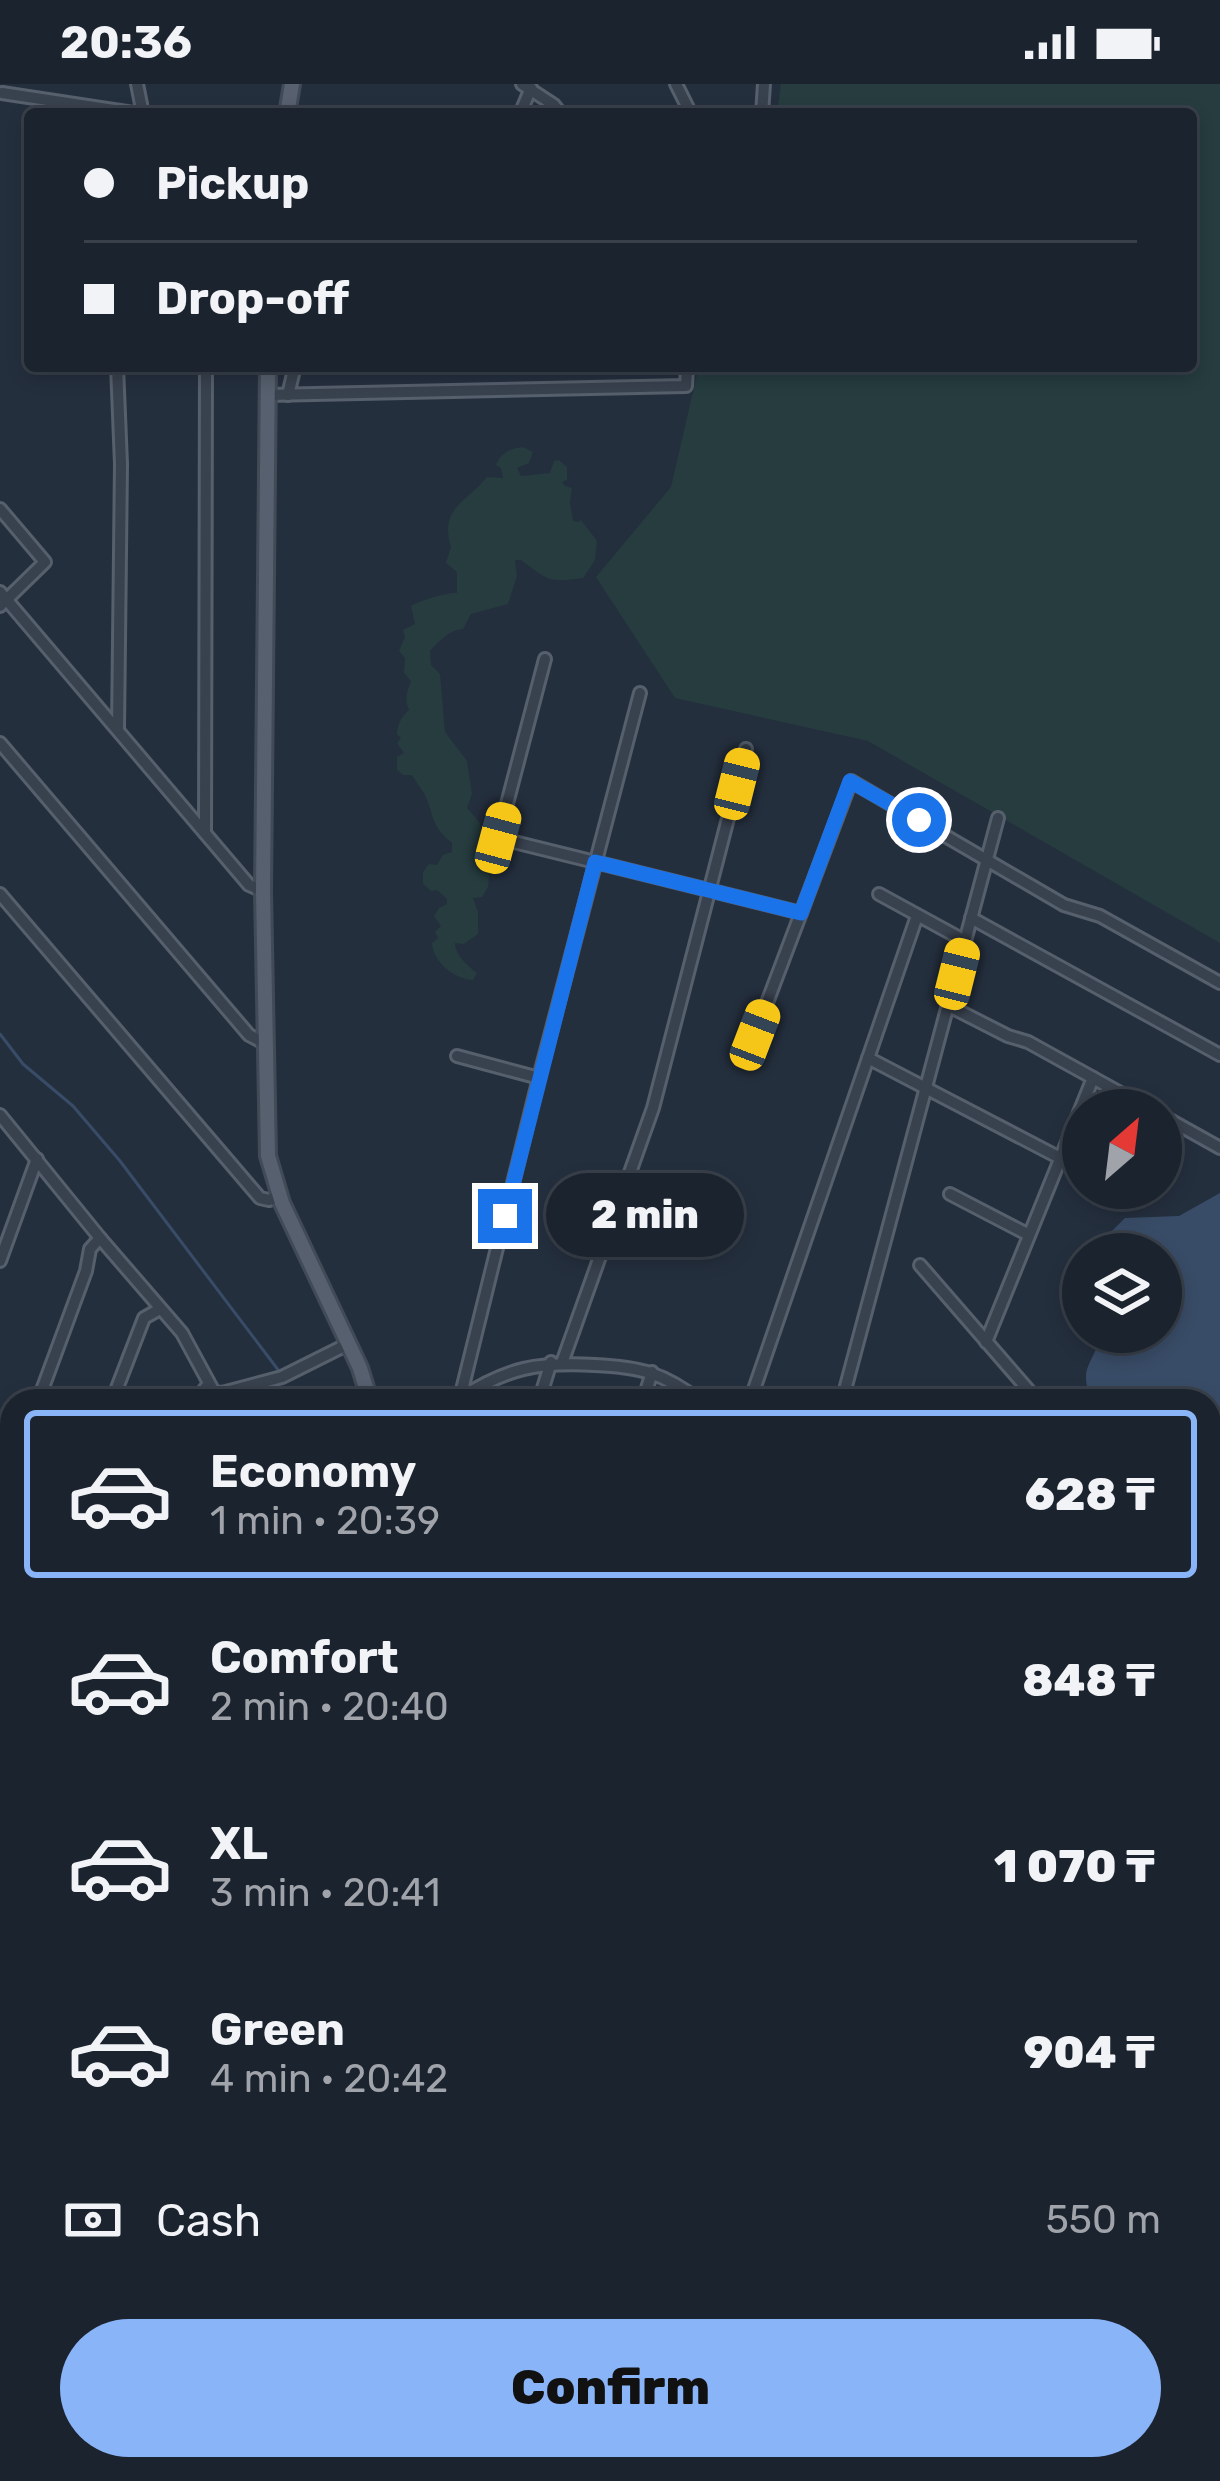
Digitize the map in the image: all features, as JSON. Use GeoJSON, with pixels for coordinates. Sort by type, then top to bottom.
{"type":"FeatureCollection","features":[{"type":"Feature","properties":{"kind":"main road"},"geometry":{"type":"LineString","coordinates":[[268,372],[262,891],[268,1156],[279,1196],[367,1389]]}},
{"type":"Feature","properties":{"kind":"street"},"geometry":{"type":"LineString","coordinates":[[526,86],[556,108]]}},
{"type":"Feature","properties":{"kind":"street"},"geometry":{"type":"LineString","coordinates":[[2,93],[101,108]]}},
{"type":"Feature","properties":{"kind":"street"},"geometry":{"type":"LineString","coordinates":[[117,372],[118,730]]}},
{"type":"Feature","properties":{"kind":"street"},"geometry":{"type":"LineString","coordinates":[[205,833],[206,372]]}},
{"type":"Feature","properties":{"kind":"street"},"geometry":{"type":"LineString","coordinates":[[288,395],[294,372]]}},
{"type":"Feature","properties":{"kind":"street"},"geometry":{"type":"LineString","coordinates":[[268,395],[686,386],[687,372]]}},
{"type":"Feature","properties":{"kind":"street"},"geometry":{"type":"LineString","coordinates":[[0,509],[45,562],[2,599],[249,885],[262,891]]}},
{"type":"Feature","properties":{"kind":"street"},"geometry":{"type":"LineString","coordinates":[[545,659],[498,838],[801,913]]}},
{"type":"Feature","properties":{"kind":"street"},"geometry":{"type":"LineString","coordinates":[[462,1389],[640,693]]}},
{"type":"Feature","properties":{"kind":"street"},"geometry":{"type":"LineString","coordinates":[[0,743],[249,1034],[266,1044]]}},
{"type":"Feature","properties":{"kind":"street"},"geometry":{"type":"LineString","coordinates":[[544,1389],[653,1108],[746,748]]}},
{"type":"Feature","properties":{"kind":"street"},"geometry":{"type":"LineString","coordinates":[[752,1045],[850,781],[1064,905],[1100,916],[1220,983]]}},
{"type":"Feature","properties":{"kind":"street"},"geometry":{"type":"LineString","coordinates":[[845,1389],[998,818]]}},
{"type":"Feature","properties":{"kind":"street"},"geometry":{"type":"LineString","coordinates":[[0,893],[260,1198],[279,1196]]}},
{"type":"Feature","properties":{"kind":"street"},"geometry":{"type":"LineString","coordinates":[[879,894],[965,941]]}},
{"type":"Feature","properties":{"kind":"street"},"geometry":{"type":"LineString","coordinates":[[754,1389],[917,916]]}},
{"type":"Feature","properties":{"kind":"street"},"geometry":{"type":"LineString","coordinates":[[971,918],[1220,1055]]}},
{"type":"Feature","properties":{"kind":"street"},"geometry":{"type":"LineString","coordinates":[[949,1006],[1113,1089]]}},
{"type":"Feature","properties":{"kind":"street"},"geometry":{"type":"LineString","coordinates":[[457,1056],[539,1078]]}},
{"type":"Feature","properties":{"kind":"street"},"geometry":{"type":"LineString","coordinates":[[868,1058],[1060,1158]]}},
{"type":"Feature","properties":{"kind":"street"},"geometry":{"type":"LineString","coordinates":[[986,1342],[1093,1078]]}},
{"type":"Feature","properties":{"kind":"street"},"geometry":{"type":"LineString","coordinates":[[0,1115],[182,1333],[211,1389]]}},
{"type":"Feature","properties":{"kind":"street"},"geometry":{"type":"LineString","coordinates":[[1182,1127],[1220,1148]]}},
{"type":"Feature","properties":{"kind":"street"},"geometry":{"type":"LineString","coordinates":[[0,1261],[37,1159]]}},
{"type":"Feature","properties":{"kind":"street"},"geometry":{"type":"LineString","coordinates":[[950,1194],[1029,1235]]}},
{"type":"Feature","properties":{"kind":"street"},"geometry":{"type":"LineString","coordinates":[[42,1389],[90,1249],[100,1238]]}},
{"type":"Feature","properties":{"kind":"street"},"geometry":{"type":"LineString","coordinates":[[920,1265],[1027,1389]]}},
{"type":"Feature","properties":{"kind":"street"},"geometry":{"type":"LineString","coordinates":[[117,1389],[145,1318],[160,1309]]}},
{"type":"Feature","properties":{"kind":"street"},"geometry":{"type":"LineString","coordinates":[[246,1389],[348,1344]]}},
{"type":"Feature","properties":{"kind":"street"},"geometry":{"type":"LineString","coordinates":[[478,1389],[526,1366],[556,1363],[652,1372],[685,1389]]}},
{"type":"Feature","properties":{"kind":"street"},"geometry":{"type":"LineString","coordinates":[[647,1389],[652,1372]]}},
{"type":"Feature","properties":{"kind":"street"},"geometry":{"type":"LineString","coordinates":[[205,1389],[208,1385]]}},
{"type":"Feature","properties":{"kind":"green space"},"geometry":{"type":"Polygon","coordinates":[[[781,84],[1220,84],[1220,943],[868,741],[675,698],[596,577],[671,487],[698,372],[1197,372],[1197,108],[778,108],[781,84]]]}},
{"type":"Feature","properties":{"kind":"green space"},"geometry":{"type":"Polygon","coordinates":[[[523,447],[533,452],[529,463],[517,468],[521,476],[550,473],[559,460],[567,467],[567,480],[562,482],[572,488],[573,521],[581,520],[597,541],[595,560],[583,578],[549,578],[515,560],[517,576],[508,604],[471,614],[463,629],[449,634],[430,651],[431,665],[440,674],[445,732],[467,761],[472,794],[467,808],[480,823],[490,870],[482,897],[473,898],[478,934],[464,944],[455,943],[460,956],[477,973],[473,980],[446,968],[433,950],[432,943],[438,938],[435,932],[441,926],[434,916],[447,899],[423,884],[423,872],[452,852],[452,843],[436,826],[412,775],[397,770],[397,757],[404,753],[397,743],[401,738],[397,731],[409,710],[406,698],[411,681],[399,651],[403,630],[415,624],[411,606],[457,593],[457,572],[446,563],[452,515],[487,477],[503,478],[498,461],[506,452],[523,447]]]}},
{"type":"Feature","properties":{"kind":"water"},"geometry":{"type":"Polygon","coordinates":[[[1220,1193],[1220,1389],[1089,1389],[1088,1366],[1094,1353],[1182,1353],[1182,1233],[1110,1233],[1125,1218],[1179,1216],[1220,1193]]]}},
{"type":"Feature","properties":{"kind":"waterway"},"geometry":{"type":"LineString","coordinates":[[0,1034],[23,1064],[73,1106],[120,1161],[279,1371]]}},
{"type":"Feature","properties":{"kind":"route"},"geometry":{"type":"LineString","coordinates":[[505,1216],[595,862],[801,913],[850,781],[919,820]]}}]}
